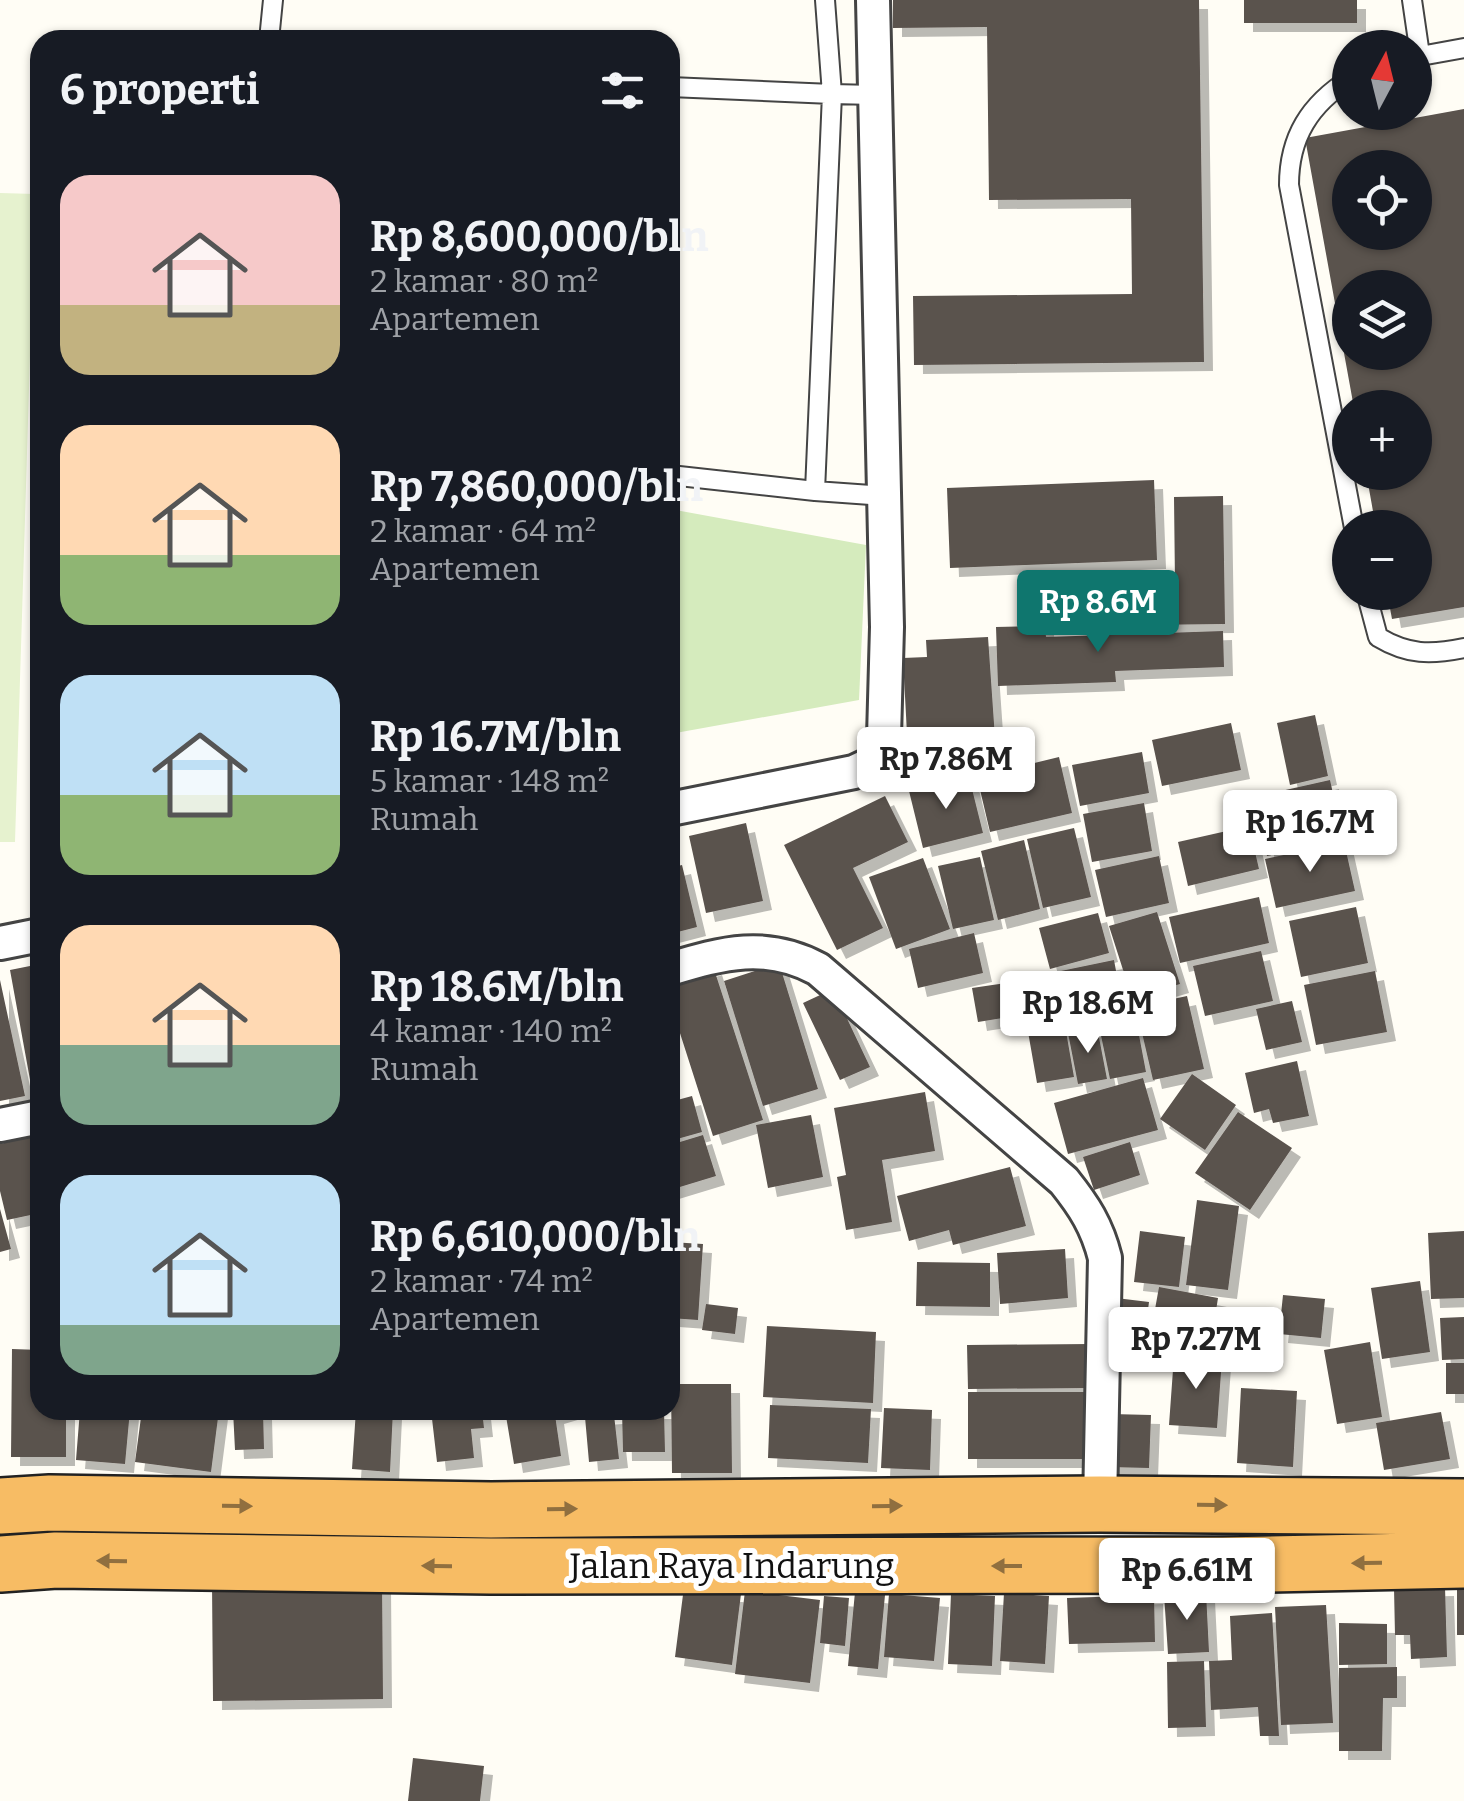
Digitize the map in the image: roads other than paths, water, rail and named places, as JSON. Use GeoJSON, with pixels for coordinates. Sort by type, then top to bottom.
{"type":"FeatureCollection","features":[{"type":"Feature","properties":{"kind":"highway","name":"Jalan Raya Indarung"},"geometry":{"type":"LineString","coordinates":[[0,1506],[50,1502],[490,1510],[1100,1504],[1464,1507]]}},
{"type":"Feature","properties":{"kind":"highway"},"geometry":{"type":"LineString","coordinates":[[490,1510],[490,1566]]}},
{"type":"Feature","properties":{"kind":"highway","name":"Jalan Raya Indarung"},"geometry":{"type":"LineString","coordinates":[[0,1564],[56,1560],[490,1566],[1203,1566],[1464,1560]]}},
{"type":"Feature","properties":{"kind":"street"},"geometry":{"type":"LineString","coordinates":[[680,807],[854,772],[871,764],[880,752],[887,626],[873,0]]}},
{"type":"Feature","properties":{"kind":"street"},"geometry":{"type":"LineString","coordinates":[[0,942],[30,936]]}},
{"type":"Feature","properties":{"kind":"street"},"geometry":{"type":"LineString","coordinates":[[680,967],[755,949],[799,958],[818,969],[1074,1194],[1098,1228],[1105,1258],[1100,1504]]}},
{"type":"Feature","properties":{"kind":"street"},"geometry":{"type":"LineString","coordinates":[[0,1125],[30,1119]]}},
{"type":"Feature","properties":{"kind":"lane"},"geometry":{"type":"LineString","coordinates":[[270,30],[273,0]]}},
{"type":"Feature","properties":{"kind":"lane"},"geometry":{"type":"LineString","coordinates":[[815,491],[832,94],[825,0]]}},
{"type":"Feature","properties":{"kind":"lane"},"geometry":{"type":"LineString","coordinates":[[1412,0],[1415,30]]}},
{"type":"Feature","properties":{"kind":"lane"},"geometry":{"type":"LineString","coordinates":[[1432,54],[1464,48]]}},
{"type":"Feature","properties":{"kind":"lane"},"geometry":{"type":"LineString","coordinates":[[680,87],[875,94]]}},
{"type":"Feature","properties":{"kind":"lane"},"geometry":{"type":"LineString","coordinates":[[1332,94],[1308,114],[1296,138],[1289,174],[1351,510]]}},
{"type":"Feature","properties":{"kind":"lane"},"geometry":{"type":"LineString","coordinates":[[680,476],[884,496]]}},
{"type":"Feature","properties":{"kind":"lane"},"geometry":{"type":"LineString","coordinates":[[1371,610],[1378,636],[1401,650],[1434,654],[1464,648]]}}]}
